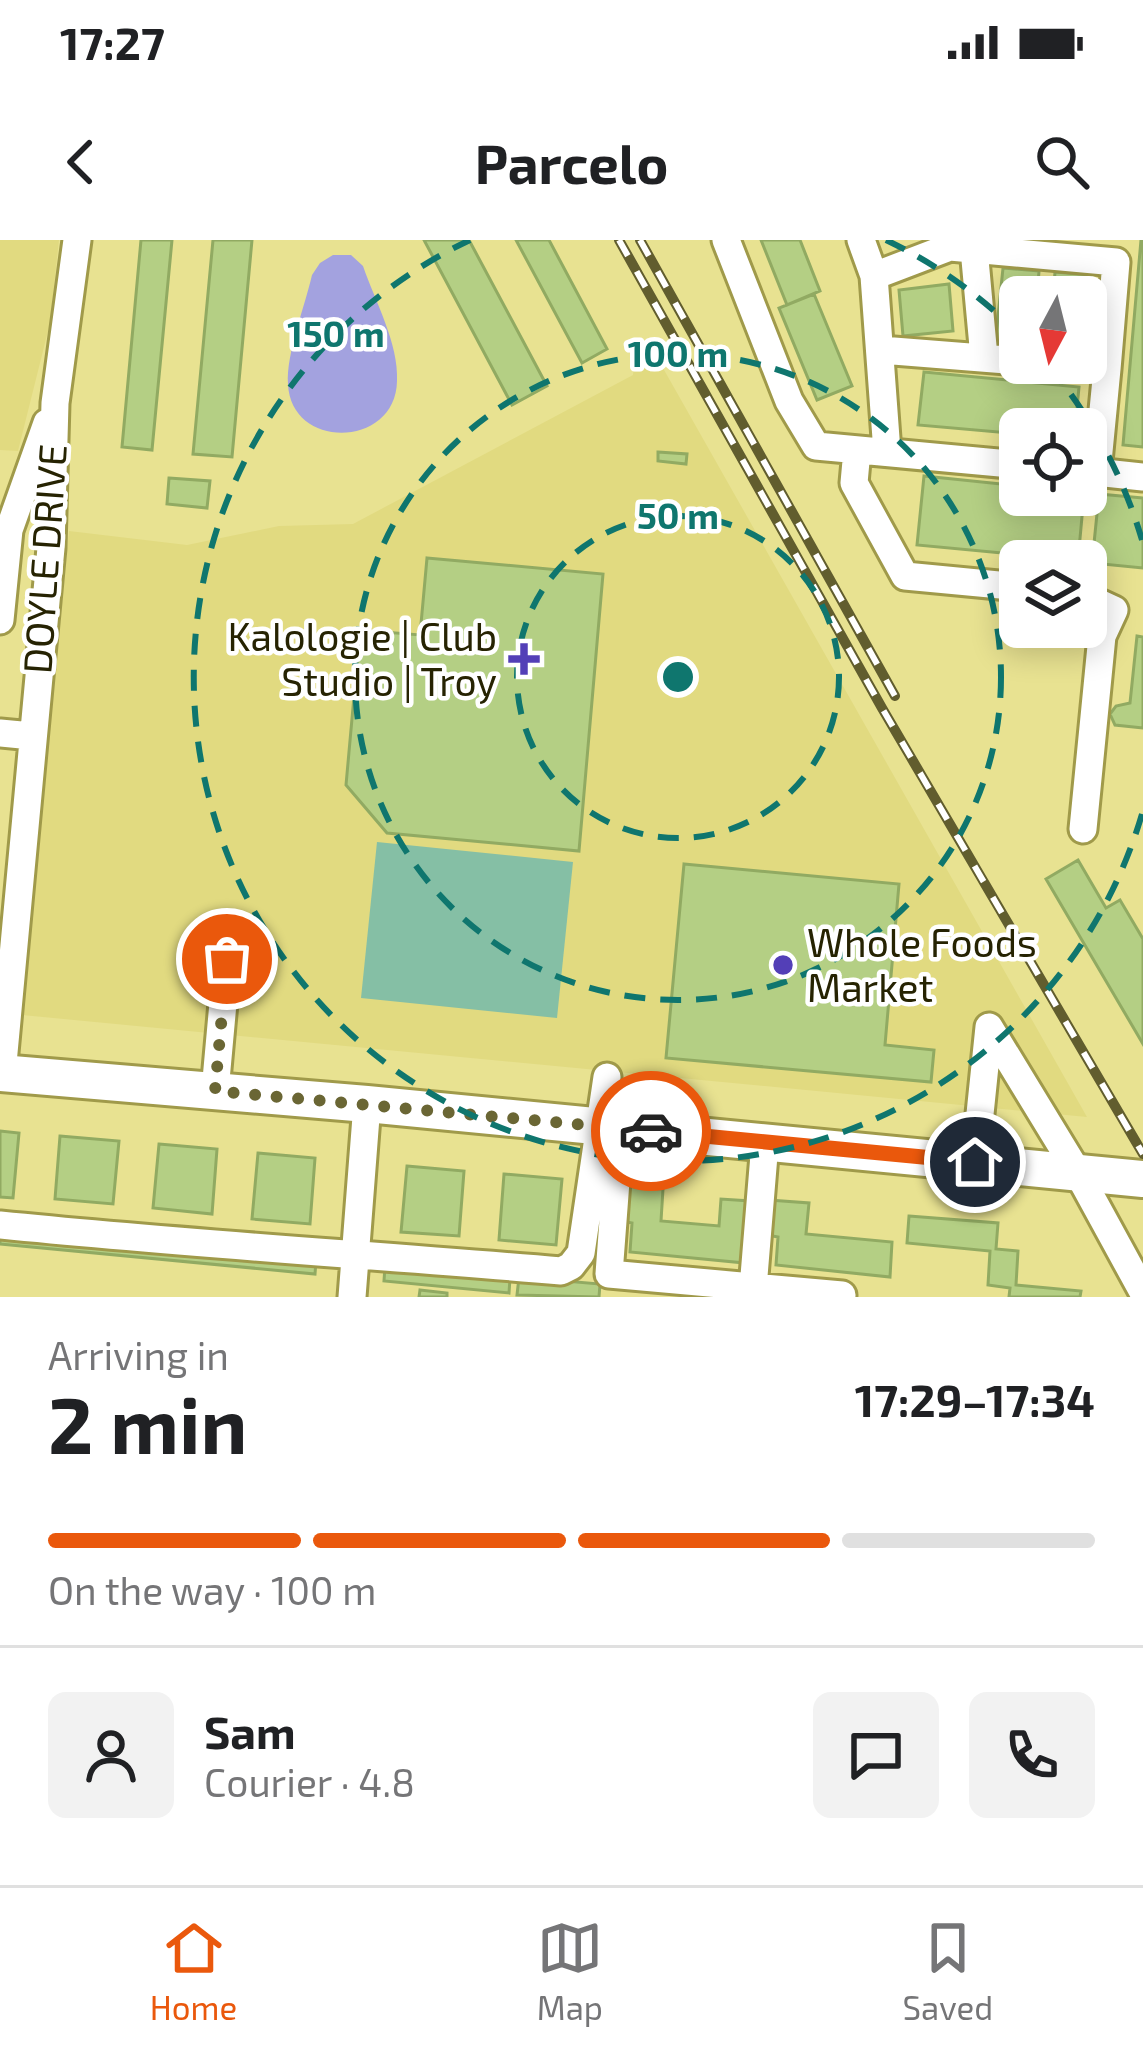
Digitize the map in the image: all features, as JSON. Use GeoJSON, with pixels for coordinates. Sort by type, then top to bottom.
{"type":"FeatureCollection","features":[{"type":"Feature","properties":{"kind":"main road"},"geometry":{"type":"LineString","coordinates":[[1,1074],[367,1104],[1143,1179]]}},
{"type":"Feature","properties":{"kind":"street","name":"DOYLE DRIVE"},"geometry":{"type":"LineString","coordinates":[[1,1074],[51,548],[55,403],[77,240]]}},
{"type":"Feature","properties":{"kind":"street"},"geometry":{"type":"LineString","coordinates":[[726,240],[789,401],[816,446],[999,463]]}},
{"type":"Feature","properties":{"kind":"street"},"geometry":{"type":"LineString","coordinates":[[862,240],[874,276],[887,452]]}},
{"type":"Feature","properties":{"kind":"street"},"geometry":{"type":"LineString","coordinates":[[874,276],[937,249],[1117,251],[1107,358]]}},
{"type":"Feature","properties":{"kind":"street"},"geometry":{"type":"LineString","coordinates":[[974,249],[984,358]]}},
{"type":"Feature","properties":{"kind":"street"},"geometry":{"type":"LineString","coordinates":[[880,350],[999,359]]}},
{"type":"Feature","properties":{"kind":"street","name":"DOYLE DRIVE"},"geometry":{"type":"LineString","coordinates":[[0,620],[15,506],[55,403]]}},
{"type":"Feature","properties":{"kind":"street"},"geometry":{"type":"LineString","coordinates":[[856,450],[854,483],[905,576],[999,585]]}},
{"type":"Feature","properties":{"kind":"street"},"geometry":{"type":"LineString","coordinates":[[1107,474],[1143,477]]}},
{"type":"Feature","properties":{"kind":"street"},"geometry":{"type":"LineString","coordinates":[[1084,829],[1101,648]]}},
{"type":"Feature","properties":{"kind":"street"},"geometry":{"type":"LineString","coordinates":[[0,733],[32,736]]}},
{"type":"Feature","properties":{"kind":"street"},"geometry":{"type":"LineString","coordinates":[[215,1091],[227,959]]}},
{"type":"Feature","properties":{"kind":"street"},"geometry":{"type":"LineString","coordinates":[[975,1162],[988,1027],[1078,1173],[1143,1292]]}},
{"type":"Feature","properties":{"kind":"street"},"geometry":{"type":"LineString","coordinates":[[607,1077],[609,1274],[842,1295]]}},
{"type":"Feature","properties":{"kind":"street"},"geometry":{"type":"LineString","coordinates":[[352,1297],[367,1104]]}},
{"type":"Feature","properties":{"kind":"street"},"geometry":{"type":"LineString","coordinates":[[0,1225],[561,1271],[581,1253],[609,1128]]}},
{"type":"Feature","properties":{"kind":"street"},"geometry":{"type":"LineString","coordinates":[[754,1288],[765,1143]]}},
{"type":"Feature","properties":{"kind":"shaded area"},"geometry":{"type":"Polygon","coordinates":[[[0,240],[59,240],[50,323],[18,451],[0,450],[0,240]]]}},
{"type":"Feature","properties":{"kind":"shaded area"},"geometry":{"type":"Polygon","coordinates":[[[644,348],[653,364],[659,361],[1087,1117],[22,1015],[69,531],[187,545],[279,526],[353,524],[633,375],[635,353],[644,348]]]}},
{"type":"Feature","properties":{"kind":"green space"},"geometry":{"type":"Polygon","coordinates":[[[377,842],[573,862],[557,1018],[361,998],[377,842]]]}},
{"type":"Feature","properties":{"kind":"water"},"geometry":{"type":"Polygon","coordinates":[[[333,255],[351,255],[363,266],[397,367],[392,403],[380,419],[343,433],[306,421],[294,406],[288,384],[312,275],[333,255]]]}},
{"type":"Feature","properties":{"kind":"building"},"geometry":{"type":"Polygon","coordinates":[[[141,240],[172,240],[152,450],[122,447],[141,240]]]}},
{"type":"Feature","properties":{"kind":"building"},"geometry":{"type":"Polygon","coordinates":[[[213,240],[252,240],[232,457],[193,454],[213,240]]]}},
{"type":"Feature","properties":{"kind":"building"},"geometry":{"type":"Polygon","coordinates":[[[424,240],[469,240],[547,386],[512,405],[424,240]]]}},
{"type":"Feature","properties":{"kind":"building"},"geometry":{"type":"Polygon","coordinates":[[[516,240],[549,240],[607,349],[582,363],[516,240]]]}},
{"type":"Feature","properties":{"kind":"building"},"geometry":{"type":"Polygon","coordinates":[[[761,240],[800,240],[820,291],[787,305],[761,240]]]}},
{"type":"Feature","properties":{"kind":"building"},"geometry":{"type":"Polygon","coordinates":[[[1143,240],[1143,447],[1123,445],[1143,240]]]}},
{"type":"Feature","properties":{"kind":"building"},"geometry":{"type":"Polygon","coordinates":[[[1003,268],[1039,271],[1039,276],[1002,276],[1003,268]]]}},
{"type":"Feature","properties":{"kind":"building"},"geometry":{"type":"Polygon","coordinates":[[[1055,272],[1091,275],[1091,276],[1055,276],[1055,272]]]}},
{"type":"Feature","properties":{"kind":"building"},"geometry":{"type":"Polygon","coordinates":[[[949,284],[953,331],[903,336],[899,290],[949,284]]]}},
{"type":"Feature","properties":{"kind":"building"},"geometry":{"type":"Polygon","coordinates":[[[814,294],[852,386],[817,400],[779,308],[814,294]]]}},
{"type":"Feature","properties":{"kind":"building"},"geometry":{"type":"Polygon","coordinates":[[[924,372],[999,379],[999,384],[1079,387],[1077,408],[999,408],[999,432],[918,425],[924,372]]]}},
{"type":"Feature","properties":{"kind":"building"},"geometry":{"type":"Polygon","coordinates":[[[658,452],[687,454],[686,464],[658,461],[658,452]]]}},
{"type":"Feature","properties":{"kind":"building"},"geometry":{"type":"Polygon","coordinates":[[[924,476],[999,484],[999,516],[1082,516],[1080,540],[999,540],[999,553],[917,545],[924,476]]]}},
{"type":"Feature","properties":{"kind":"building"},"geometry":{"type":"Polygon","coordinates":[[[169,478],[210,481],[207,508],[167,504],[169,478]]]}},
{"type":"Feature","properties":{"kind":"building"},"geometry":{"type":"Polygon","coordinates":[[[1107,495],[1143,498],[1143,568],[1107,564],[1107,540],[1094,540],[1097,516],[1107,516],[1107,495]]]}},
{"type":"Feature","properties":{"kind":"building"},"geometry":{"type":"Polygon","coordinates":[[[427,558],[603,574],[579,851],[387,833],[346,785],[360,630],[420,635],[427,558]]]}},
{"type":"Feature","properties":{"kind":"building"},"geometry":{"type":"Polygon","coordinates":[[[1137,636],[1143,637],[1143,728],[1115,725],[1110,714],[1116,706],[1130,703],[1137,636]]]}},
{"type":"Feature","properties":{"kind":"building"},"geometry":{"type":"Polygon","coordinates":[[[1078,860],[1106,908],[1120,900],[1143,939],[1143,1044],[1046,879],[1078,860]]]}},
{"type":"Feature","properties":{"kind":"building","name":"Whole Foods Market"},"geometry":{"type":"Polygon","coordinates":[[[684,864],[899,884],[885,1045],[934,1050],[931,1082],[666,1058],[684,864]]]}},
{"type":"Feature","properties":{"kind":"building"},"geometry":{"type":"Polygon","coordinates":[[[0,1131],[19,1133],[13,1198],[0,1197],[0,1131]]]}},
{"type":"Feature","properties":{"kind":"building"},"geometry":{"type":"Polygon","coordinates":[[[60,1136],[119,1141],[113,1204],[55,1199],[60,1136]]]}},
{"type":"Feature","properties":{"kind":"building"},"geometry":{"type":"Polygon","coordinates":[[[159,1144],[217,1149],[212,1214],[153,1208],[159,1144]]]}},
{"type":"Feature","properties":{"kind":"building"},"geometry":{"type":"Polygon","coordinates":[[[258,1153],[315,1158],[310,1224],[252,1219],[258,1153]]]}},
{"type":"Feature","properties":{"kind":"building"},"geometry":{"type":"Polygon","coordinates":[[[407,1166],[464,1171],[459,1236],[401,1232],[407,1166]]]}},
{"type":"Feature","properties":{"kind":"building"},"geometry":{"type":"Polygon","coordinates":[[[504,1174],[562,1179],[556,1245],[499,1240],[504,1174]]]}},
{"type":"Feature","properties":{"kind":"building"},"geometry":{"type":"Polygon","coordinates":[[[623,1186],[663,1189],[661,1221],[719,1226],[721,1199],[750,1201],[745,1263],[630,1252],[632,1223],[621,1221],[623,1186]]]}},
{"type":"Feature","properties":{"kind":"building"},"geometry":{"type":"Polygon","coordinates":[[[769,1200],[809,1203],[806,1234],[892,1242],[890,1277],[776,1265],[778,1237],[767,1235],[769,1200]]]}},
{"type":"Feature","properties":{"kind":"building"},"geometry":{"type":"Polygon","coordinates":[[[909,1216],[998,1223],[996,1249],[1018,1251],[1016,1285],[1081,1291],[1080,1297],[1009,1297],[1010,1288],[988,1285],[990,1251],[907,1243],[909,1216]]]}},
{"type":"Feature","properties":{"kind":"building"},"geometry":{"type":"Polygon","coordinates":[[[0,1230],[316,1261],[315,1274],[0,1244],[0,1230]]]}},
{"type":"Feature","properties":{"kind":"building"},"geometry":{"type":"Polygon","coordinates":[[[385,1266],[510,1278],[509,1293],[384,1281],[385,1266]]]}},
{"type":"Feature","properties":{"kind":"building"},"geometry":{"type":"Polygon","coordinates":[[[519,1277],[600,1284],[599,1297],[517,1295],[519,1277]]]}},
{"type":"Feature","properties":{"kind":"building"},"geometry":{"type":"Polygon","coordinates":[[[420,1290],[447,1293],[447,1297],[419,1297],[420,1290]]]}},
{"type":"Feature","properties":{"kind":"railway"},"geometry":{"type":"LineString","coordinates":[[619,240],[882,708],[1143,1154]]}},
{"type":"Feature","properties":{"kind":"railway"},"geometry":{"type":"LineString","coordinates":[[640,240],[895,696]]}},
{"type":"Feature","properties":{"kind":"way so far"},"geometry":{"type":"LineString","coordinates":[[227,959],[215,1091],[651,1131]]}},
{"type":"Feature","properties":{"kind":"place","name":"Kalologie | Club Studio | Troy"},"geometry":{"type":"Point","coordinates":[524,659]}},
{"type":"Feature","properties":{"kind":"place","name":"Whole Foods Market"},"geometry":{"type":"Point","coordinates":[783,965]}},
{"type":"Feature","properties":{"kind":"route"},"geometry":{"type":"LineString","coordinates":[[651,1131],[975,1162]]}}]}
